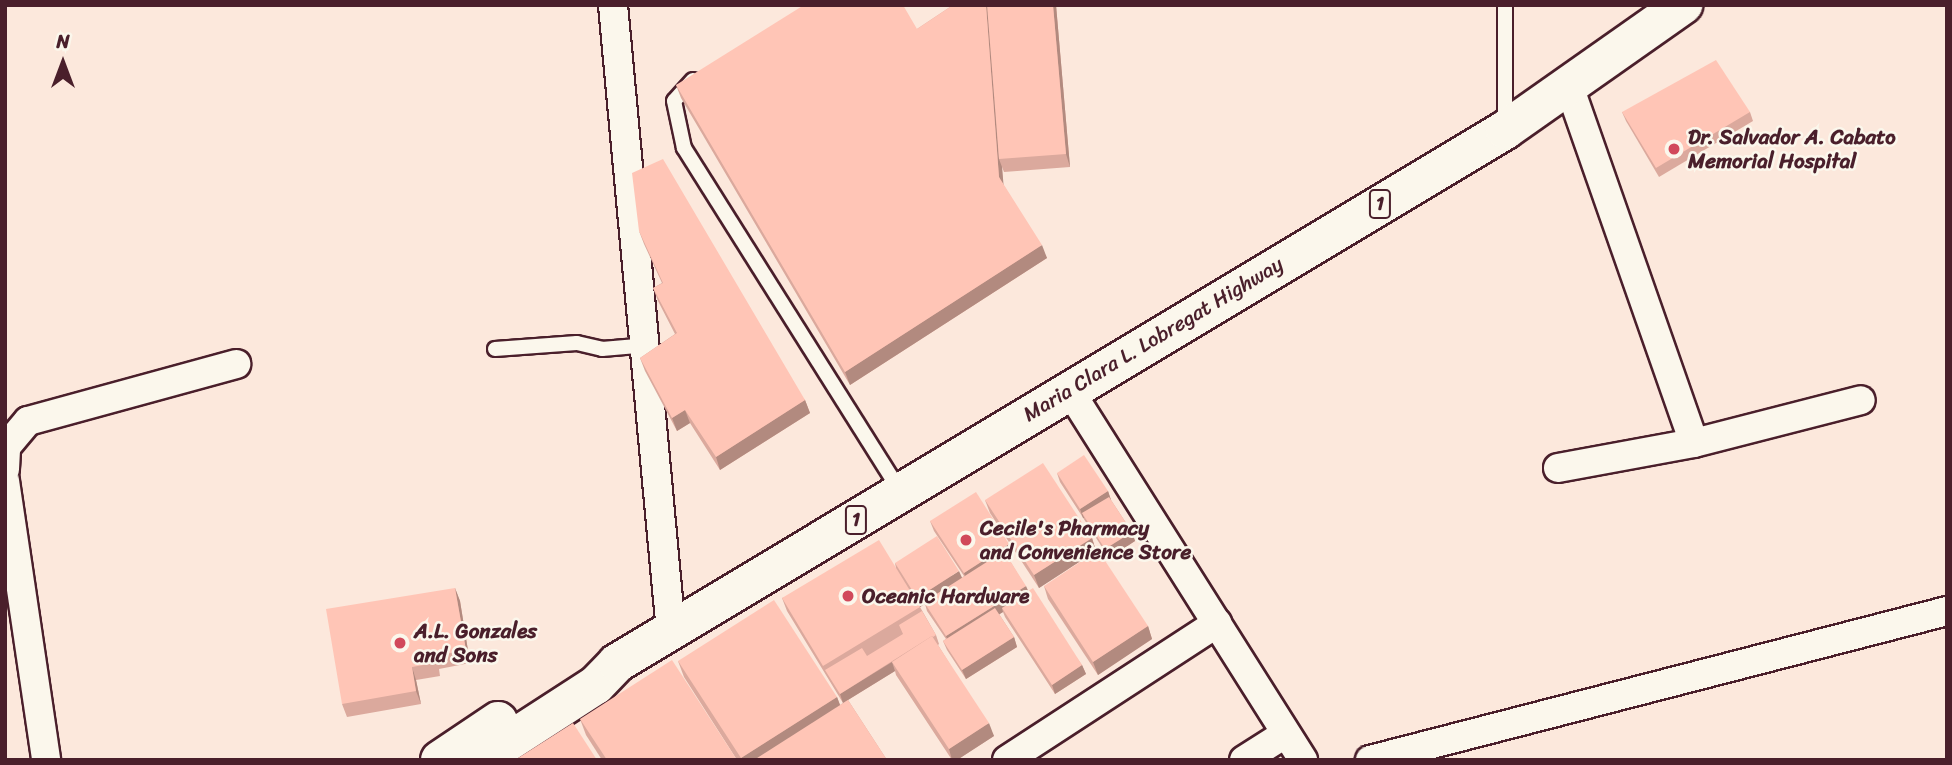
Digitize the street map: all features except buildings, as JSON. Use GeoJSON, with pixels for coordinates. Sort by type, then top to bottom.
{"type":"FeatureCollection","features":[{"type":"Feature","properties":{"kind":"highway","name":"Maria Clara L. Lobregat Highway"},"geometry":{"type":"LineString","coordinates":[[480,760],[596,685],[643,648],[902,493],[1068,388],[1505,130],[1683,5]]}},
{"type":"Feature","properties":{"kind":"highway","name":"Maria Clara L. Lobregat Highway"},"geometry":{"type":"LineString","coordinates":[[440,760],[583,666],[643,648]]}},
{"type":"Feature","properties":{"kind":"street"},"geometry":{"type":"LineString","coordinates":[[613,5],[640,346],[643,648]]}},
{"type":"Feature","properties":{"kind":"street"},"geometry":{"type":"LineString","coordinates":[[1569,86],[1694,443]]}},
{"type":"Feature","properties":{"kind":"street"},"geometry":{"type":"LineString","coordinates":[[5,469],[6,447],[27,421],[236,364]]}},
{"type":"Feature","properties":{"kind":"street"},"geometry":{"type":"LineString","coordinates":[[1068,388],[1303,760]]}},
{"type":"Feature","properties":{"kind":"street"},"geometry":{"type":"LineString","coordinates":[[1558,468],[1694,443],[1861,400]]}},
{"type":"Feature","properties":{"kind":"street"},"geometry":{"type":"LineString","coordinates":[[5,481],[46,760]]}},
{"type":"Feature","properties":{"kind":"street"},"geometry":{"type":"LineString","coordinates":[[1370,760],[1947,611]]}},
{"type":"Feature","properties":{"kind":"street"},"geometry":{"type":"LineString","coordinates":[[1007,760],[1217,623]]}},
{"type":"Feature","properties":{"kind":"street"},"geometry":{"type":"LineString","coordinates":[[1244,760],[1285,734]]}},
{"type":"Feature","properties":{"kind":"lane"},"geometry":{"type":"LineString","coordinates":[[1505,130],[1506,5]]}},
{"type":"Feature","properties":{"kind":"lane"},"geometry":{"type":"LineString","coordinates":[[709,70],[674,101],[676,131],[902,493]]}},
{"type":"Feature","properties":{"kind":"lane"},"geometry":{"type":"LineString","coordinates":[[495,349],[577,342],[602,349],[640,346]]}},
{"type":"Feature","properties":{"kind":"place","name":"Dr. Salvador A. Cabato Memorial Hospital"},"geometry":{"type":"Point","coordinates":[1674,149]}},
{"type":"Feature","properties":{"kind":"place","name":"Cecile's Pharmacy and Convenience Store"},"geometry":{"type":"Point","coordinates":[966,540]}},
{"type":"Feature","properties":{"kind":"place","name":"Oceanic Hardware"},"geometry":{"type":"Point","coordinates":[848,596]}},
{"type":"Feature","properties":{"kind":"place","name":"A.L. Gonzales and Sons"},"geometry":{"type":"Point","coordinates":[400,643]}}]}
